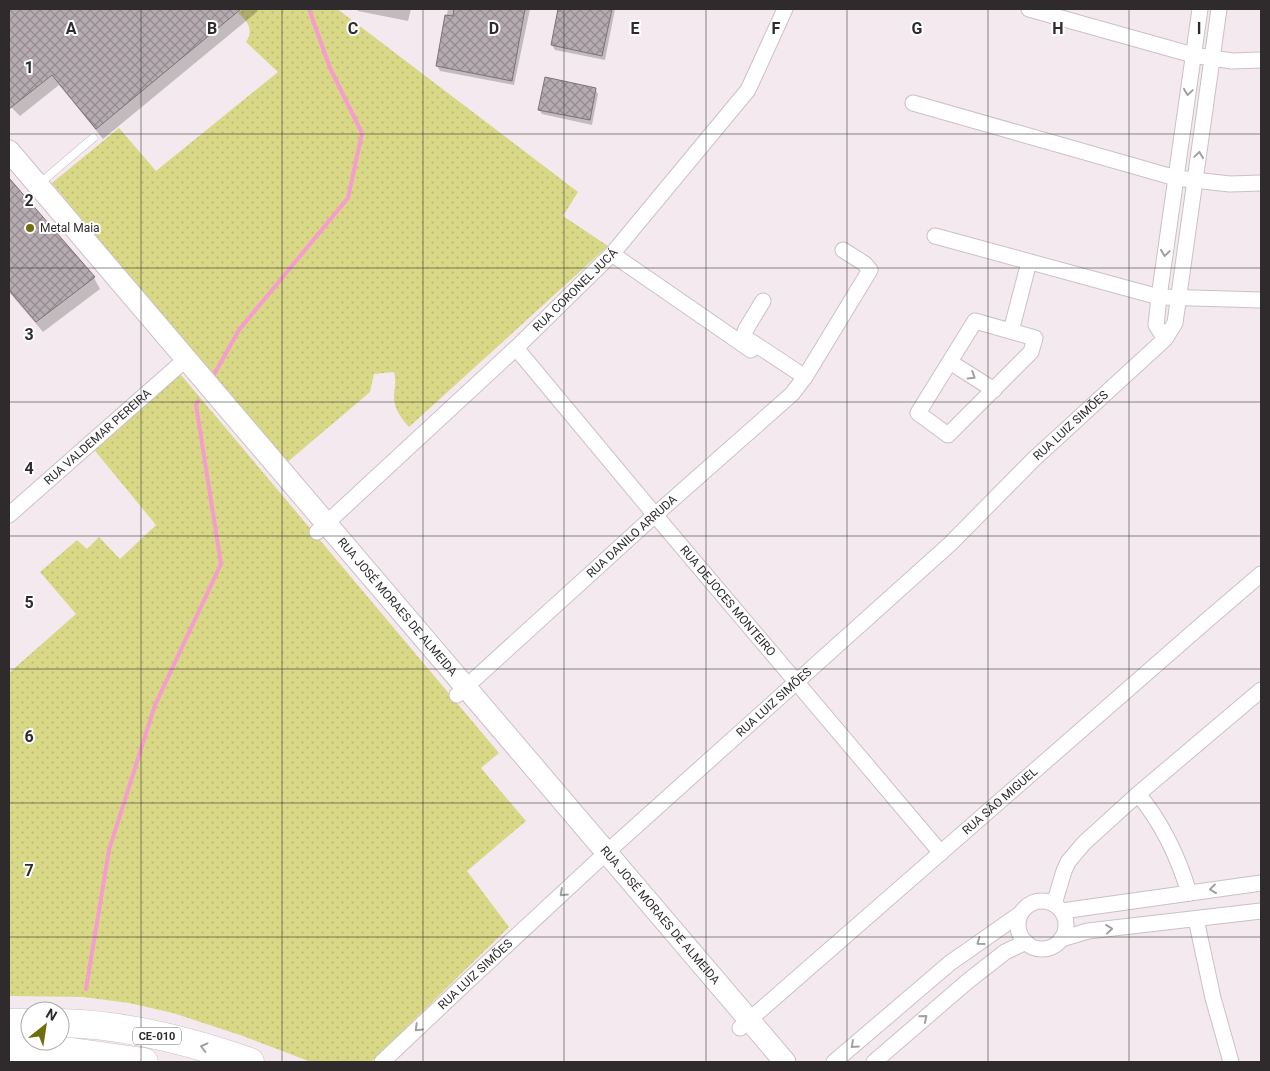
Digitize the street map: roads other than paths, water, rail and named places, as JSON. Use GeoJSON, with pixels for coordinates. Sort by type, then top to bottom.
{"type":"FeatureCollection","features":[{"type":"Feature","properties":{"kind":"highway","name":"CE-010"},"geometry":{"type":"LineString","coordinates":[[70,1024],[124,1029],[164,1037],[212,1049],[250,1062]]}},
{"type":"Feature","properties":{"kind":"highway","name":"CE-010"},"geometry":{"type":"LineString","coordinates":[[9,1051],[72,1052],[144,1062]]}},
{"type":"Feature","properties":{"kind":"street","name":"RUA CORONEL JUCÁ"},"geometry":{"type":"LineString","coordinates":[[322,528],[516,348],[612,254],[748,90],[785,9]]}},
{"type":"Feature","properties":{"kind":"street"},"geometry":{"type":"LineString","coordinates":[[1028,9],[1193,55],[1232,61],[1261,60]]}},
{"type":"Feature","properties":{"kind":"street"},"geometry":{"type":"LineString","coordinates":[[1200,9],[1156,325],[1165,339],[1175,323],[1219,9]]}},
{"type":"Feature","properties":{"kind":"street"},"geometry":{"type":"LineString","coordinates":[[913,103],[1176,178],[1230,184],[1261,183]]}},
{"type":"Feature","properties":{"kind":"street","name":"RUA JOSÉ MORAES DE ALMEIDA"},"geometry":{"type":"LineString","coordinates":[[9,151],[23,177],[744,1024],[785,1062]]}},
{"type":"Feature","properties":{"kind":"street"},"geometry":{"type":"LineString","coordinates":[[935,236],[1159,297],[1261,300]]}},
{"type":"Feature","properties":{"kind":"street","name":"RUA DANILO ARRUDA"},"geometry":{"type":"LineString","coordinates":[[462,692],[803,381],[870,270],[865,264],[843,250]]}},
{"type":"Feature","properties":{"kind":"street"},"geometry":{"type":"LineString","coordinates":[[612,254],[803,381]]}},
{"type":"Feature","properties":{"kind":"street"},"geometry":{"type":"LineString","coordinates":[[1011,332],[1029,262]]}},
{"type":"Feature","properties":{"kind":"street"},"geometry":{"type":"LineString","coordinates":[[763,301],[746,329],[744,334],[746,338],[803,381]]}},
{"type":"Feature","properties":{"kind":"street"},"geometry":{"type":"LineString","coordinates":[[975,322],[1011,332],[1035,338],[1031,352],[948,435],[918,413],[975,322]]}},
{"type":"Feature","properties":{"kind":"street","name":"RUA LUIZ SIMÕES"},"geometry":{"type":"LineString","coordinates":[[382,1062],[602,857],[950,544],[1034,458],[1165,339]]}},
{"type":"Feature","properties":{"kind":"street","name":"RUA DEJOCES MONTEIRO"},"geometry":{"type":"LineString","coordinates":[[516,348],[941,853]]}},
{"type":"Feature","properties":{"kind":"street","name":"RUA VALDEMAR PEREIRA"},"geometry":{"type":"LineString","coordinates":[[9,515],[181,362]]}},
{"type":"Feature","properties":{"kind":"street"},"geometry":{"type":"LineString","coordinates":[[950,362],[994,390]]}},
{"type":"Feature","properties":{"kind":"street","name":"RUA SÃO MIGUEL"},"geometry":{"type":"LineString","coordinates":[[744,1024],[1261,574]]}},
{"type":"Feature","properties":{"kind":"street"},"geometry":{"type":"LineString","coordinates":[[1058,908],[1064,871],[1076,852],[1138,794],[1261,690]]}},
{"type":"Feature","properties":{"kind":"street"},"geometry":{"type":"LineString","coordinates":[[1138,794],[1159,822],[1182,869],[1189,893]]}},
{"type":"Feature","properties":{"kind":"street"},"geometry":{"type":"LineString","coordinates":[[1058,908],[1261,883]]}},
{"type":"Feature","properties":{"kind":"street"},"geometry":{"type":"LineString","coordinates":[[834,1062],[930,980],[1020,914],[1026,906],[1035,902],[1045,901],[1058,908],[1066,920],[1065,930],[1061,939],[1054,946],[1034,947],[1026,942],[1020,934],[1018,924],[1020,914]]}},
{"type":"Feature","properties":{"kind":"street"},"geometry":{"type":"LineString","coordinates":[[1061,939],[1088,931],[1261,911]]}},
{"type":"Feature","properties":{"kind":"street"},"geometry":{"type":"LineString","coordinates":[[1196,920],[1213,998],[1231,1062]]}},
{"type":"Feature","properties":{"kind":"street"},"geometry":{"type":"LineString","coordinates":[[874,1062],[1005,952],[1026,942]]}},
{"type":"Feature","properties":{"kind":"street"},"geometry":{"type":"LineString","coordinates":[[930,980],[947,999]]}},
{"type":"Feature","properties":{"kind":"street"},"geometry":{"type":"LineString","coordinates":[[885,1017],[902,1037]]}},
{"type":"Feature","properties":{"kind":"street","name":"RUA JOSÉ MORAES DE ALMEIDA"},"geometry":{"type":"LineString","coordinates":[[744,1024],[769,1062]]}},
{"type":"Feature","properties":{"kind":"lane"},"geometry":{"type":"LineString","coordinates":[[23,177],[93,138]]}},
{"type":"Feature","properties":{"kind":"waterway"},"geometry":{"type":"LineString","coordinates":[[212,378],[239,330],[348,198],[362,133],[330,68],[309,9]]}},
{"type":"Feature","properties":{"kind":"waterway"},"geometry":{"type":"LineString","coordinates":[[86,989],[109,850],[155,705],[221,564],[196,405],[198,401]]}},
{"type":"Feature","properties":{"kind":"place","name":"Metal Maia"},"geometry":{"type":"Point","coordinates":[30,228]}}]}
